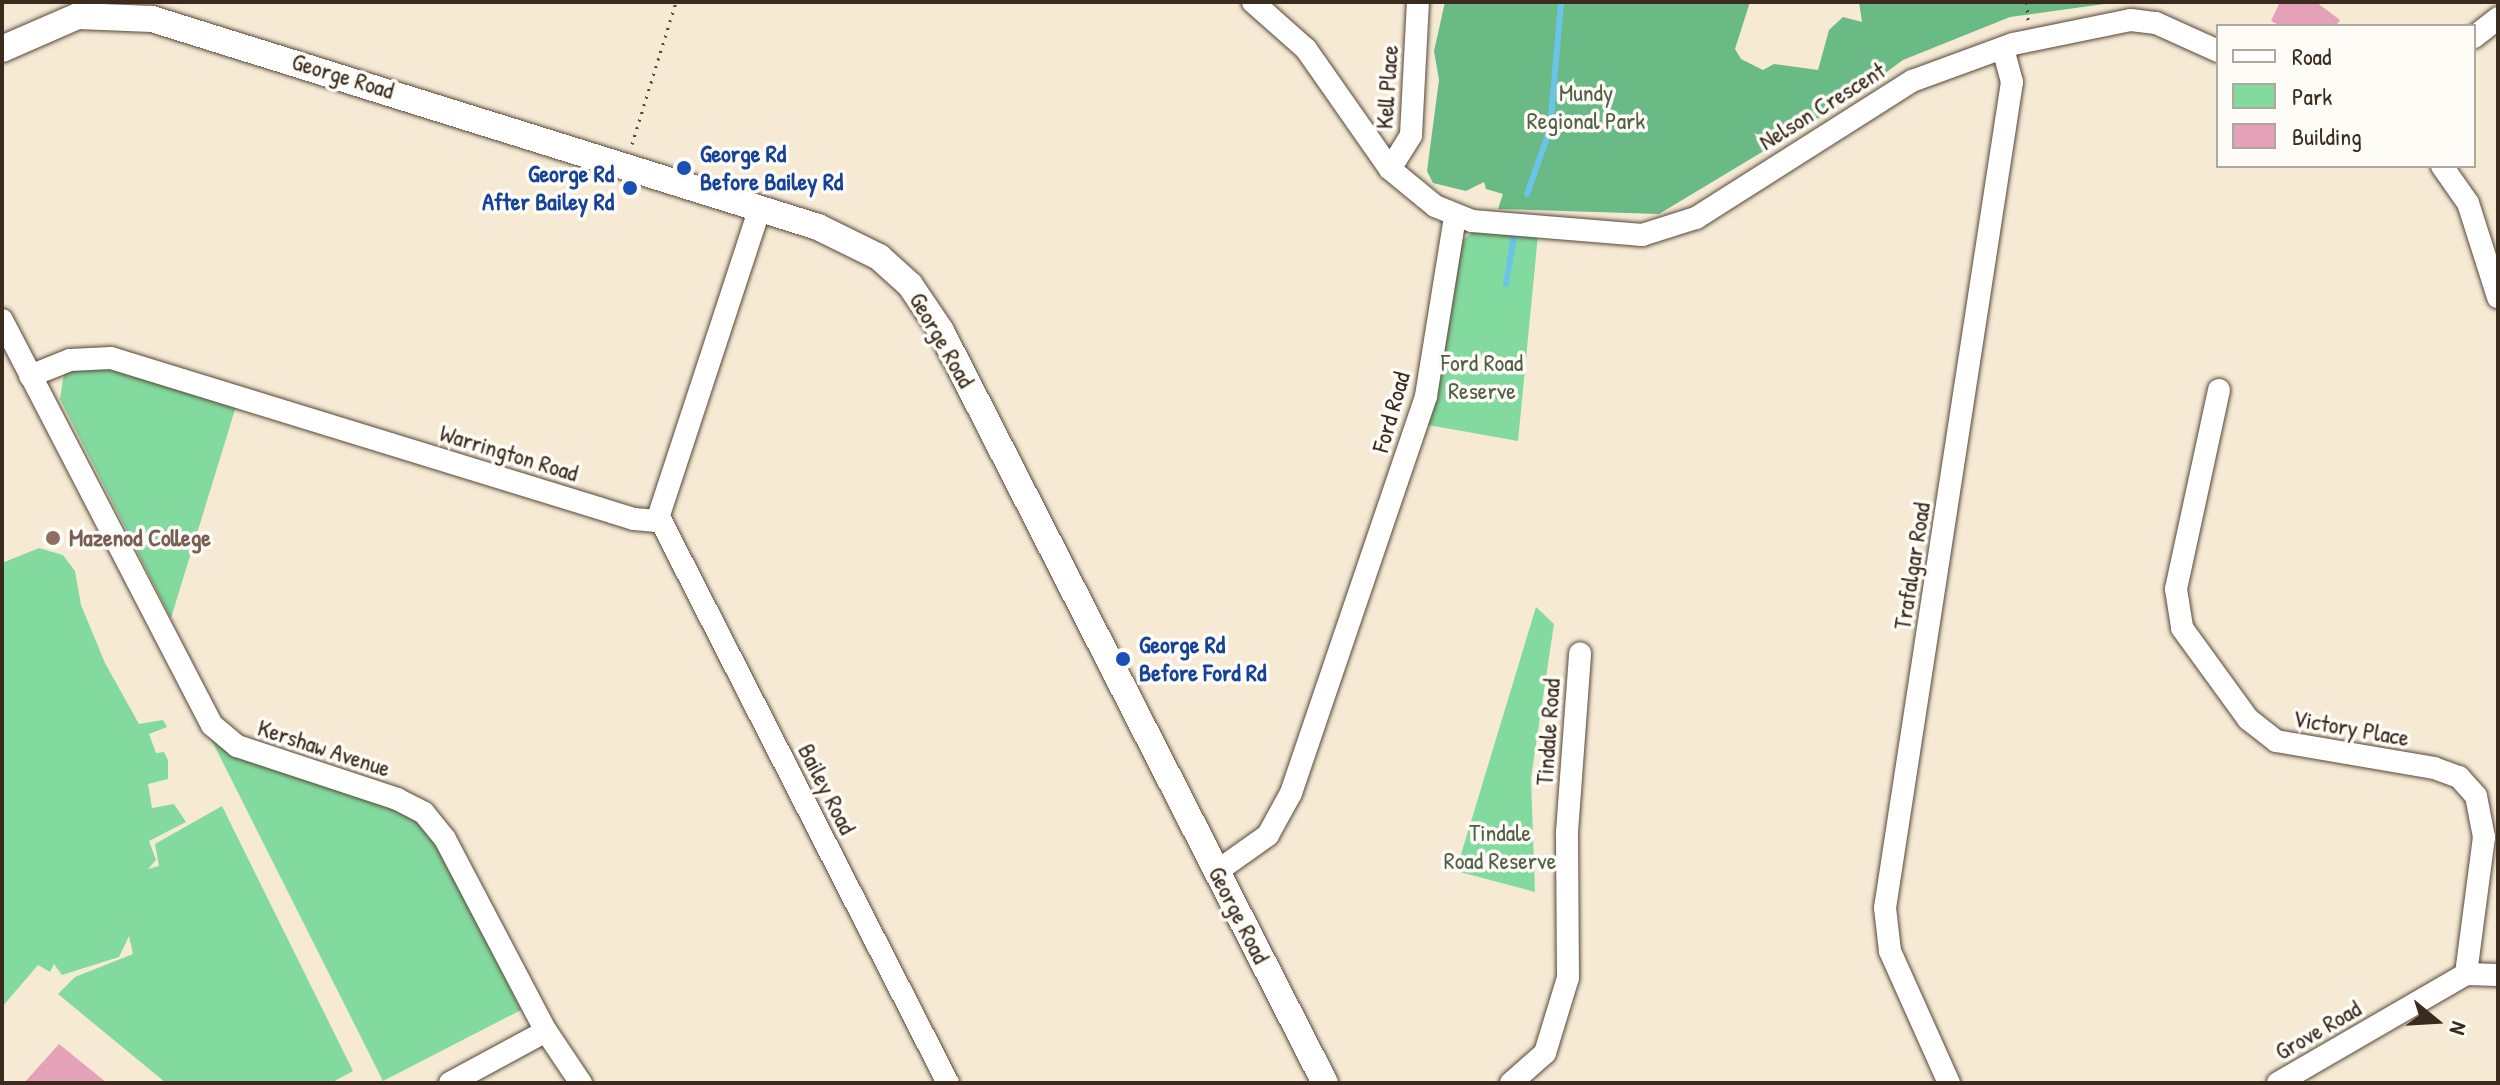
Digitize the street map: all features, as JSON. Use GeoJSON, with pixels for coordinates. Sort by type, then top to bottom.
{"type":"FeatureCollection","features":[{"type":"Feature","properties":{"kind":"street"},"geometry":{"type":"LineString","coordinates":[[1253,2],[1306,49],[1390,169],[1413,192],[1455,217]]}},
{"type":"Feature","properties":{"kind":"street","name":"Kell Place"},"geometry":{"type":"LineString","coordinates":[[1390,169],[1411,135],[1418,2]]}},
{"type":"Feature","properties":{"kind":"street","name":"George Road"},"geometry":{"type":"LineString","coordinates":[[2,49],[77,9],[134,16],[172,25],[760,208],[861,245],[897,272],[923,301],[1325,1083]]}},
{"type":"Feature","properties":{"kind":"street","name":"Nelson Crescent"},"geometry":{"type":"LineString","coordinates":[[1455,217],[1631,235],[1668,230],[1696,218],[1889,93],[2003,48],[2153,12],[2216,50]]}},
{"type":"Feature","properties":{"kind":"street"},"geometry":{"type":"LineString","coordinates":[[2476,35],[2498,18]]}},
{"type":"Feature","properties":{"kind":"street","name":"Trafalgar Road"},"geometry":{"type":"LineString","coordinates":[[1949,1083],[1890,951],[1885,908],[2012,82],[2003,48]]}},
{"type":"Feature","properties":{"kind":"street"},"geometry":{"type":"LineString","coordinates":[[2443,168],[2468,203],[2498,297]]}},
{"type":"Feature","properties":{"kind":"street"},"geometry":{"type":"LineString","coordinates":[[660,519],[760,208]]}},
{"type":"Feature","properties":{"kind":"street","name":"Ford Road"},"geometry":{"type":"LineString","coordinates":[[1216,872],[1268,835],[1291,793],[1426,396],[1455,217]]}},
{"type":"Feature","properties":{"kind":"street","name":"Kershaw Avenue"},"geometry":{"type":"LineString","coordinates":[[2,320],[212,725],[245,750],[397,799],[424,813],[455,857],[546,1031],[581,1083]]}},
{"type":"Feature","properties":{"kind":"street","name":"Warrington Road"},"geometry":{"type":"LineString","coordinates":[[30,376],[70,360],[111,358],[634,519],[660,519]]}},
{"type":"Feature","properties":{"kind":"street","name":"Victory Place"},"geometry":{"type":"LineString","coordinates":[[2219,390],[2176,589],[2182,628],[2248,719],[2276,741],[2434,768],[2459,777],[2476,796],[2484,837],[2466,974]]}},
{"type":"Feature","properties":{"kind":"street","name":"Bailey Road"},"geometry":{"type":"LineString","coordinates":[[660,519],[948,1083]]}},
{"type":"Feature","properties":{"kind":"street","name":"Tindale Road"},"geometry":{"type":"LineString","coordinates":[[1511,1083],[1545,1053],[1568,978],[1567,832],[1580,653]]}},
{"type":"Feature","properties":{"kind":"street"},"geometry":{"type":"LineString","coordinates":[[2466,974],[2498,975]]}},
{"type":"Feature","properties":{"kind":"street","name":"Grove Road"},"geometry":{"type":"LineString","coordinates":[[2278,1083],[2466,974]]}},
{"type":"Feature","properties":{"kind":"street"},"geometry":{"type":"LineString","coordinates":[[450,1083],[546,1031]]}},
{"type":"Feature","properties":{"kind":"path"},"geometry":{"type":"LineString","coordinates":[[629,156],[676,2]]}},
{"type":"Feature","properties":{"kind":"path"},"geometry":{"type":"LineString","coordinates":[[2027,2],[2029,29]]}},
{"type":"Feature","properties":{"kind":"green space","name":"Mundy Regional Park"},"geometry":{"type":"Polygon","coordinates":[[[1445,2],[1750,2],[1735,49],[1741,59],[1763,70],[1774,64],[1818,70],[1829,30],[1843,17],[1862,22],[1859,2],[2119,2],[2010,17],[1903,60],[1850,99],[1659,214],[1498,209],[1503,194],[1486,189],[1484,182],[1466,191],[1433,183],[1427,171],[1439,80],[1434,51],[1445,2]]]}},
{"type":"Feature","properties":{"kind":"green space","name":"Ford Road Reserve"},"geometry":{"type":"Polygon","coordinates":[[[1475,231],[1538,235],[1518,441],[1428,425],[1461,241],[1475,231]]]}},
{"type":"Feature","properties":{"kind":"green space"},"geometry":{"type":"Polygon","coordinates":[[[100,364],[237,403],[171,618],[60,399],[64,373],[100,364]]]}},
{"type":"Feature","properties":{"kind":"green space","name":"Mazenod College"},"geometry":{"type":"Polygon","coordinates":[[[39,548],[63,555],[75,571],[81,605],[105,663],[139,724],[163,720],[167,727],[149,734],[156,753],[164,752],[168,760],[168,779],[148,784],[152,808],[174,804],[186,822],[149,841],[156,860],[148,869],[159,866],[155,844],[222,806],[353,1071],[331,1083],[166,1083],[58,994],[75,977],[133,954],[129,936],[119,957],[62,975],[54,964],[50,972],[38,965],[2,1007],[2,563],[39,548]]]}},
{"type":"Feature","properties":{"kind":"green space","name":"Tindale Road Reserve"},"geometry":{"type":"Polygon","coordinates":[[[1536,607],[1554,624],[1531,778],[1535,892],[1456,871],[1536,607]]]}},
{"type":"Feature","properties":{"kind":"green space"},"geometry":{"type":"Polygon","coordinates":[[[208,733],[420,810],[521,1010],[383,1081],[208,733]]]}},
{"type":"Feature","properties":{"kind":"building"},"geometry":{"type":"Polygon","coordinates":[[[2280,2],[2316,2],[2340,20],[2337,24],[2277,24],[2271,21],[2280,2]]]}},
{"type":"Feature","properties":{"kind":"building"},"geometry":{"type":"Polygon","coordinates":[[[59,1044],[107,1083],[24,1083],[59,1044]]]}},
{"type":"Feature","properties":{"kind":"waterway"},"geometry":{"type":"LineString","coordinates":[[1527,194],[1550,129],[1561,2]]}},
{"type":"Feature","properties":{"kind":"waterway"},"geometry":{"type":"LineString","coordinates":[[1506,284],[1515,230]]}},
{"type":"Feature","properties":{"kind":"place","name":"George Rd Before Bailey Rd"},"geometry":{"type":"Point","coordinates":[684,168]}},
{"type":"Feature","properties":{"kind":"place","name":"George Rd After Bailey Rd"},"geometry":{"type":"Point","coordinates":[630,188]}},
{"type":"Feature","properties":{"kind":"place","name":"Mazenod College"},"geometry":{"type":"Point","coordinates":[53,538]}},
{"type":"Feature","properties":{"kind":"place","name":"George Rd Before Ford Rd"},"geometry":{"type":"Point","coordinates":[1123,659]}}]}
